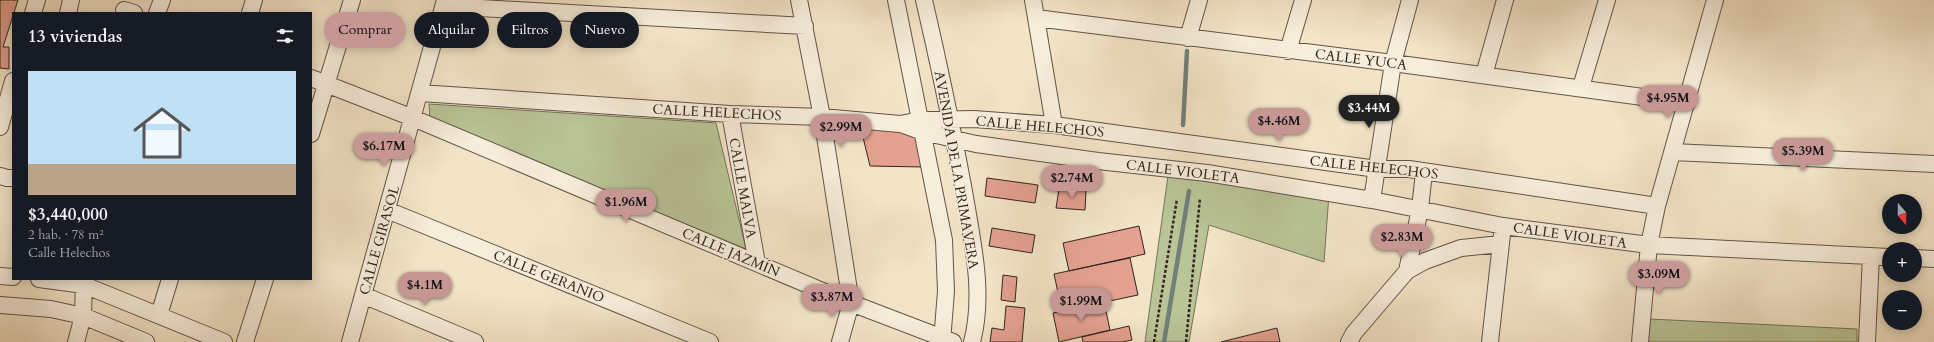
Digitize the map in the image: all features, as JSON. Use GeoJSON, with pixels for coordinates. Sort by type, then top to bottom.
{"type":"FeatureCollection","features":[{"type":"Feature","properties":{"kind":"street"},"geometry":{"type":"LineString","coordinates":[[33,12],[37,0]]}},
{"type":"Feature","properties":{"kind":"street"},"geometry":{"type":"LineString","coordinates":[[68,12],[72,0]]}},
{"type":"Feature","properties":{"kind":"street"},"geometry":{"type":"LineString","coordinates":[[157,12],[162,0]]}},
{"type":"Feature","properties":{"kind":"street"},"geometry":{"type":"LineString","coordinates":[[250,12],[254,0]]}},
{"type":"Feature","properties":{"kind":"street"},"geometry":{"type":"LineString","coordinates":[[312,131],[352,0]]}},
{"type":"Feature","properties":{"kind":"street"},"geometry":{"type":"LineString","coordinates":[[799,0],[822,117],[852,303],[840,342]]}},
{"type":"Feature","properties":{"kind":"street","name":"AVENIDA DE LA PRIMAVERA"},"geometry":{"type":"LineString","coordinates":[[896,0],[944,240],[946,341]]}},
{"type":"Feature","properties":{"kind":"street","name":"AVENIDA DE LA PRIMAVERA"},"geometry":{"type":"LineString","coordinates":[[924,0],[955,140],[975,264],[977,313],[972,342]]}},
{"type":"Feature","properties":{"kind":"street"},"geometry":{"type":"LineString","coordinates":[[1033,0],[1054,125]]}},
{"type":"Feature","properties":{"kind":"street"},"geometry":{"type":"LineString","coordinates":[[1188,38],[1199,0]]}},
{"type":"Feature","properties":{"kind":"street"},"geometry":{"type":"LineString","coordinates":[[1288,51],[1303,0]]}},
{"type":"Feature","properties":{"kind":"street"},"geometry":{"type":"LineString","coordinates":[[1372,200],[1393,63],[1410,0]]}},
{"type":"Feature","properties":{"kind":"street"},"geometry":{"type":"LineString","coordinates":[[1484,75],[1505,0]]}},
{"type":"Feature","properties":{"kind":"street"},"geometry":{"type":"LineString","coordinates":[[1581,88],[1607,0]]}},
{"type":"Feature","properties":{"kind":"street"},"geometry":{"type":"LineString","coordinates":[[1640,342],[1649,245],[1657,206],[1715,0]]}},
{"type":"Feature","properties":{"kind":"street"},"geometry":{"type":"LineString","coordinates":[[445,3],[805,26]]}},
{"type":"Feature","properties":{"kind":"street","name":"CALLE GIRASOL"},"geometry":{"type":"LineString","coordinates":[[350,342],[445,3]]}},
{"type":"Feature","properties":{"kind":"street","name":"CALLE YUCA"},"geometry":{"type":"LineString","coordinates":[[1036,18],[1288,51],[1393,63],[1686,103]]}},
{"type":"Feature","properties":{"kind":"street","name":"CALLE JAZMÍN"},"geometry":{"type":"LineString","coordinates":[[312,78],[413,118],[852,303],[899,320],[946,341]]}},
{"type":"Feature","properties":{"kind":"street"},"geometry":{"type":"LineString","coordinates":[[0,127],[12,85]]}},
{"type":"Feature","properties":{"kind":"street","name":"CALLE HELECHOS"},"geometry":{"type":"LineString","coordinates":[[420,93],[730,114],[822,117],[922,126],[950,120],[974,119],[1054,125],[1377,169],[1409,169],[1657,206]]}},
{"type":"Feature","properties":{"kind":"street","name":"CALLE MALVA"},"geometry":{"type":"LineString","coordinates":[[730,114],[757,263]]}},
{"type":"Feature","properties":{"kind":"street","name":"CALLE VIOLETA"},"geometry":{"type":"LineString","coordinates":[[922,126],[955,140],[1098,161],[1176,169],[1372,200],[1503,226],[1649,245],[1882,257]]}},
{"type":"Feature","properties":{"kind":"street"},"geometry":{"type":"LineString","coordinates":[[1673,152],[1934,164]]}},
{"type":"Feature","properties":{"kind":"street","name":"CALLE VIOLETA"},"geometry":{"type":"LineString","coordinates":[[1407,271],[1420,209],[1424,172]]}},
{"type":"Feature","properties":{"kind":"street"},"geometry":{"type":"LineString","coordinates":[[0,176],[12,178]]}},
{"type":"Feature","properties":{"kind":"street","name":"CALLE GERANIO"},"geometry":{"type":"LineString","coordinates":[[387,210],[710,342]]}},
{"type":"Feature","properties":{"kind":"street"},"geometry":{"type":"LineString","coordinates":[[1490,342],[1503,226]]}},
{"type":"Feature","properties":{"kind":"street","name":"CALLE VIOLETA"},"geometry":{"type":"LineString","coordinates":[[1349,342],[1354,333],[1407,271],[1425,261],[1461,248],[1501,244]]}},
{"type":"Feature","properties":{"kind":"street"},"geometry":{"type":"LineString","coordinates":[[1867,342],[1871,256]]}},
{"type":"Feature","properties":{"kind":"street"},"geometry":{"type":"LineString","coordinates":[[1922,258],[1934,259]]}},
{"type":"Feature","properties":{"kind":"street"},"geometry":{"type":"LineString","coordinates":[[0,276],[12,277]]}},
{"type":"Feature","properties":{"kind":"street"},"geometry":{"type":"LineString","coordinates":[[54,280],[84,282],[224,342]]}},
{"type":"Feature","properties":{"kind":"street"},"geometry":{"type":"LineString","coordinates":[[159,315],[170,280]]}},
{"type":"Feature","properties":{"kind":"street"},"geometry":{"type":"LineString","coordinates":[[245,342],[265,280]]}},
{"type":"Feature","properties":{"kind":"street"},"geometry":{"type":"LineString","coordinates":[[76,342],[83,316],[84,282]]}},
{"type":"Feature","properties":{"kind":"street"},"geometry":{"type":"LineString","coordinates":[[363,295],[475,342]]}},
{"type":"Feature","properties":{"kind":"street"},"geometry":{"type":"LineString","coordinates":[[0,305],[51,308],[83,316],[146,342]]}},
{"type":"Feature","properties":{"kind":"path"},"geometry":{"type":"LineString","coordinates":[[1186,342],[1200,198]]}},
{"type":"Feature","properties":{"kind":"path"},"geometry":{"type":"LineString","coordinates":[[1154,342],[1177,199]]}},
{"type":"Feature","properties":{"kind":"green space"},"geometry":{"type":"Polygon","coordinates":[[[429,104],[716,123],[746,249],[430,119],[429,104]]]}},
{"type":"Feature","properties":{"kind":"green space"},"geometry":{"type":"Polygon","coordinates":[[[1168,176],[1329,194],[1324,262],[1209,225],[1189,342],[1145,342],[1168,176]]]}},
{"type":"Feature","properties":{"kind":"green space"},"geometry":{"type":"Polygon","coordinates":[[[1649,319],[1857,329],[1857,342],[1648,342],[1649,319]]]}},
{"type":"Feature","properties":{"kind":"building"},"geometry":{"type":"Polygon","coordinates":[[[0,0],[18,0],[14,12],[12,12],[12,19],[3,47],[9,47],[9,69],[0,68],[0,0]]]}},
{"type":"Feature","properties":{"kind":"building"},"geometry":{"type":"Polygon","coordinates":[[[861,129],[916,130],[924,167],[870,166],[861,129]]]}},
{"type":"Feature","properties":{"kind":"building"},"geometry":{"type":"Polygon","coordinates":[[[987,178],[1038,185],[1035,203],[985,196],[987,178]]]}},
{"type":"Feature","properties":{"kind":"building"},"geometry":{"type":"Polygon","coordinates":[[[1059,189],[1086,190],[1085,210],[1056,208],[1059,189]]]}},
{"type":"Feature","properties":{"kind":"building"},"geometry":{"type":"Polygon","coordinates":[[[1139,226],[1145,254],[1069,271],[1063,243],[1139,226]]]}},
{"type":"Feature","properties":{"kind":"building"},"geometry":{"type":"Polygon","coordinates":[[[992,228],[1035,235],[1032,253],[989,246],[992,228]]]}},
{"type":"Feature","properties":{"kind":"building"},"geometry":{"type":"Polygon","coordinates":[[[1130,258],[1138,295],[1062,311],[1054,274],[1130,258]]]}},
{"type":"Feature","properties":{"kind":"building"},"geometry":{"type":"Polygon","coordinates":[[[1003,275],[1017,277],[1015,302],[1001,300],[1003,275]]]}},
{"type":"Feature","properties":{"kind":"building"},"geometry":{"type":"Polygon","coordinates":[[[1104,302],[1110,330],[1059,342],[1053,313],[1104,302]]]}},
{"type":"Feature","properties":{"kind":"building"},"geometry":{"type":"Polygon","coordinates":[[[1006,306],[1025,308],[1022,342],[990,342],[992,328],[1004,330],[1006,306]]]}},
{"type":"Feature","properties":{"kind":"building"},"geometry":{"type":"Polygon","coordinates":[[[1129,326],[1132,340],[1122,342],[1083,342],[1082,337],[1129,326]]]}},
{"type":"Feature","properties":{"kind":"building"},"geometry":{"type":"Polygon","coordinates":[[[1277,328],[1280,342],[1221,342],[1277,328]]]}},
{"type":"Feature","properties":{"kind":"waterway"},"geometry":{"type":"LineString","coordinates":[[1183,125],[1187,51]]}},
{"type":"Feature","properties":{"kind":"waterway"},"geometry":{"type":"LineString","coordinates":[[1164,342],[1189,191]]}}]}
